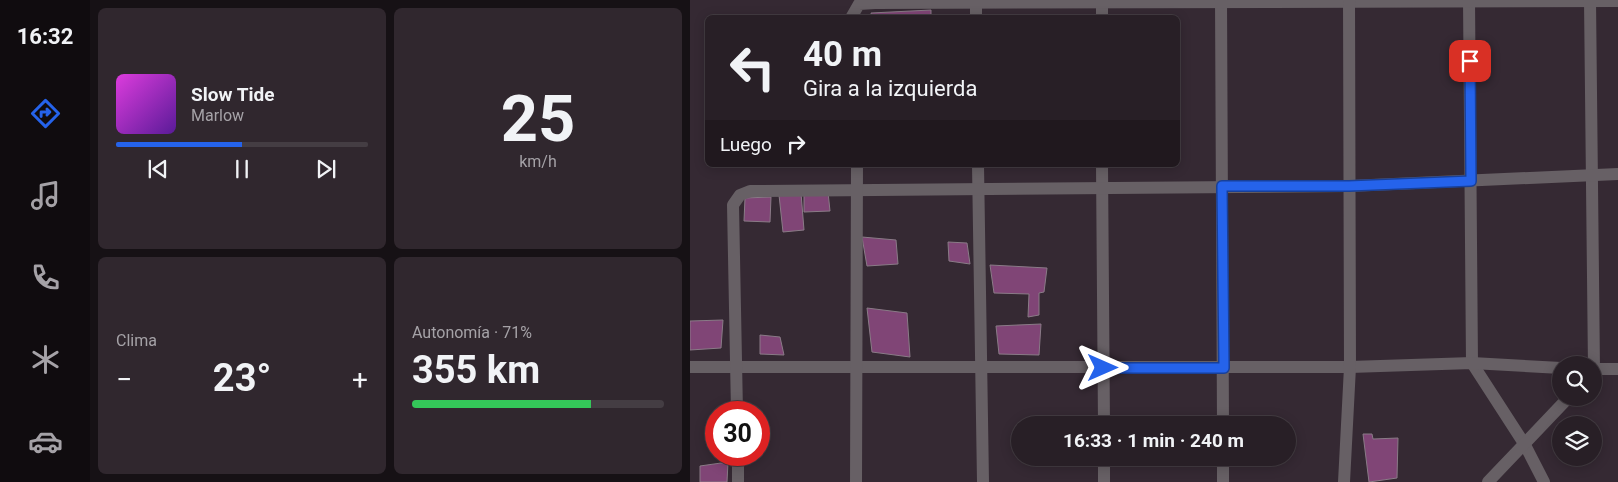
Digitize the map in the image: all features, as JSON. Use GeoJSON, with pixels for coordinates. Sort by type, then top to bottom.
{"type":"FeatureCollection","features":[{"type":"Feature","properties":{"kind":"street"},"geometry":{"type":"LineString","coordinates":[[1590,0],[1594,356]]}},
{"type":"Feature","properties":{"kind":"street"},"geometry":{"type":"LineString","coordinates":[[853,15],[859,4],[1102,1],[1618,1]]}},
{"type":"Feature","properties":{"kind":"street"},"geometry":{"type":"LineString","coordinates":[[1102,1],[1102,15]]}},
{"type":"Feature","properties":{"kind":"street"},"geometry":{"type":"LineString","coordinates":[[1221,1],[1223,416]]}},
{"type":"Feature","properties":{"kind":"street"},"geometry":{"type":"LineString","coordinates":[[1344,482],[1350,368],[1349,1]]}},
{"type":"Feature","properties":{"kind":"street"},"geometry":{"type":"LineString","coordinates":[[1470,1],[1472,363],[1525,446],[1544,482]]}},
{"type":"Feature","properties":{"kind":"street"},"geometry":{"type":"LineString","coordinates":[[975,2],[976,15]]}},
{"type":"Feature","properties":{"kind":"street"},"geometry":{"type":"LineString","coordinates":[[856,482],[857,167]]}},
{"type":"Feature","properties":{"kind":"street"},"geometry":{"type":"LineString","coordinates":[[978,167],[983,482]]}},
{"type":"Feature","properties":{"kind":"street"},"geometry":{"type":"LineString","coordinates":[[1102,167],[1104,416]]}},
{"type":"Feature","properties":{"kind":"street"},"geometry":{"type":"LineString","coordinates":[[738,401],[733,205],[740,195],[750,191],[1349,186],[1618,174]]}},
{"type":"Feature","properties":{"kind":"street"},"geometry":{"type":"LineString","coordinates":[[690,367],[1350,368],[1472,363],[1552,367]]}},
{"type":"Feature","properties":{"kind":"street"},"geometry":{"type":"LineString","coordinates":[[1602,369],[1618,369]]}},
{"type":"Feature","properties":{"kind":"street"},"geometry":{"type":"LineString","coordinates":[[1488,482],[1525,446],[1561,406]]}},
{"type":"Feature","properties":{"kind":"street"},"geometry":{"type":"LineString","coordinates":[[738,466],[738,482]]}},
{"type":"Feature","properties":{"kind":"street"},"geometry":{"type":"LineString","coordinates":[[1104,466],[1104,482]]}},
{"type":"Feature","properties":{"kind":"street"},"geometry":{"type":"LineString","coordinates":[[1223,466],[1223,482]]}},
{"type":"Feature","properties":{"kind":"building"},"geometry":{"type":"Polygon","coordinates":[[[931,10],[931,15],[871,15],[871,13],[931,10]]]}},
{"type":"Feature","properties":{"kind":"building"},"geometry":{"type":"Polygon","coordinates":[[[828,192],[830,211],[804,212],[804,193],[828,192]]]}},
{"type":"Feature","properties":{"kind":"building"},"geometry":{"type":"Polygon","coordinates":[[[801,193],[804,230],[783,232],[779,195],[801,193]]]}},
{"type":"Feature","properties":{"kind":"building"},"geometry":{"type":"Polygon","coordinates":[[[771,197],[770,222],[744,221],[745,198],[771,197]]]}},
{"type":"Feature","properties":{"kind":"building"},"geometry":{"type":"Polygon","coordinates":[[[862,237],[896,240],[898,264],[867,266],[862,237]]]}},
{"type":"Feature","properties":{"kind":"building"},"geometry":{"type":"Polygon","coordinates":[[[948,242],[967,243],[970,264],[949,261],[948,242]]]}},
{"type":"Feature","properties":{"kind":"building"},"geometry":{"type":"Polygon","coordinates":[[[990,265],[1047,268],[1044,292],[1039,293],[1039,315],[1028,317],[1029,294],[994,293],[990,265]]]}},
{"type":"Feature","properties":{"kind":"building"},"geometry":{"type":"Polygon","coordinates":[[[867,308],[907,313],[910,357],[872,352],[867,308]]]}},
{"type":"Feature","properties":{"kind":"building"},"geometry":{"type":"Polygon","coordinates":[[[723,320],[721,348],[690,350],[690,321],[723,320]]]}},
{"type":"Feature","properties":{"kind":"building"},"geometry":{"type":"Polygon","coordinates":[[[1041,324],[1039,355],[999,354],[996,326],[1041,324]]]}},
{"type":"Feature","properties":{"kind":"building"},"geometry":{"type":"Polygon","coordinates":[[[760,335],[780,337],[784,355],[760,354],[760,335]]]}},
{"type":"Feature","properties":{"kind":"building"},"geometry":{"type":"Polygon","coordinates":[[[1363,434],[1372,434],[1373,439],[1398,438],[1397,478],[1369,482],[1363,434]]]}},
{"type":"Feature","properties":{"kind":"building"},"geometry":{"type":"Polygon","coordinates":[[[700,466],[728,466],[727,482],[700,482],[700,466]]]}},
{"type":"Feature","properties":{"kind":"route"},"geometry":{"type":"LineString","coordinates":[[1103,368],[1224,368],[1222,186],[1349,186],[1471,181],[1470,61]]}}]}
